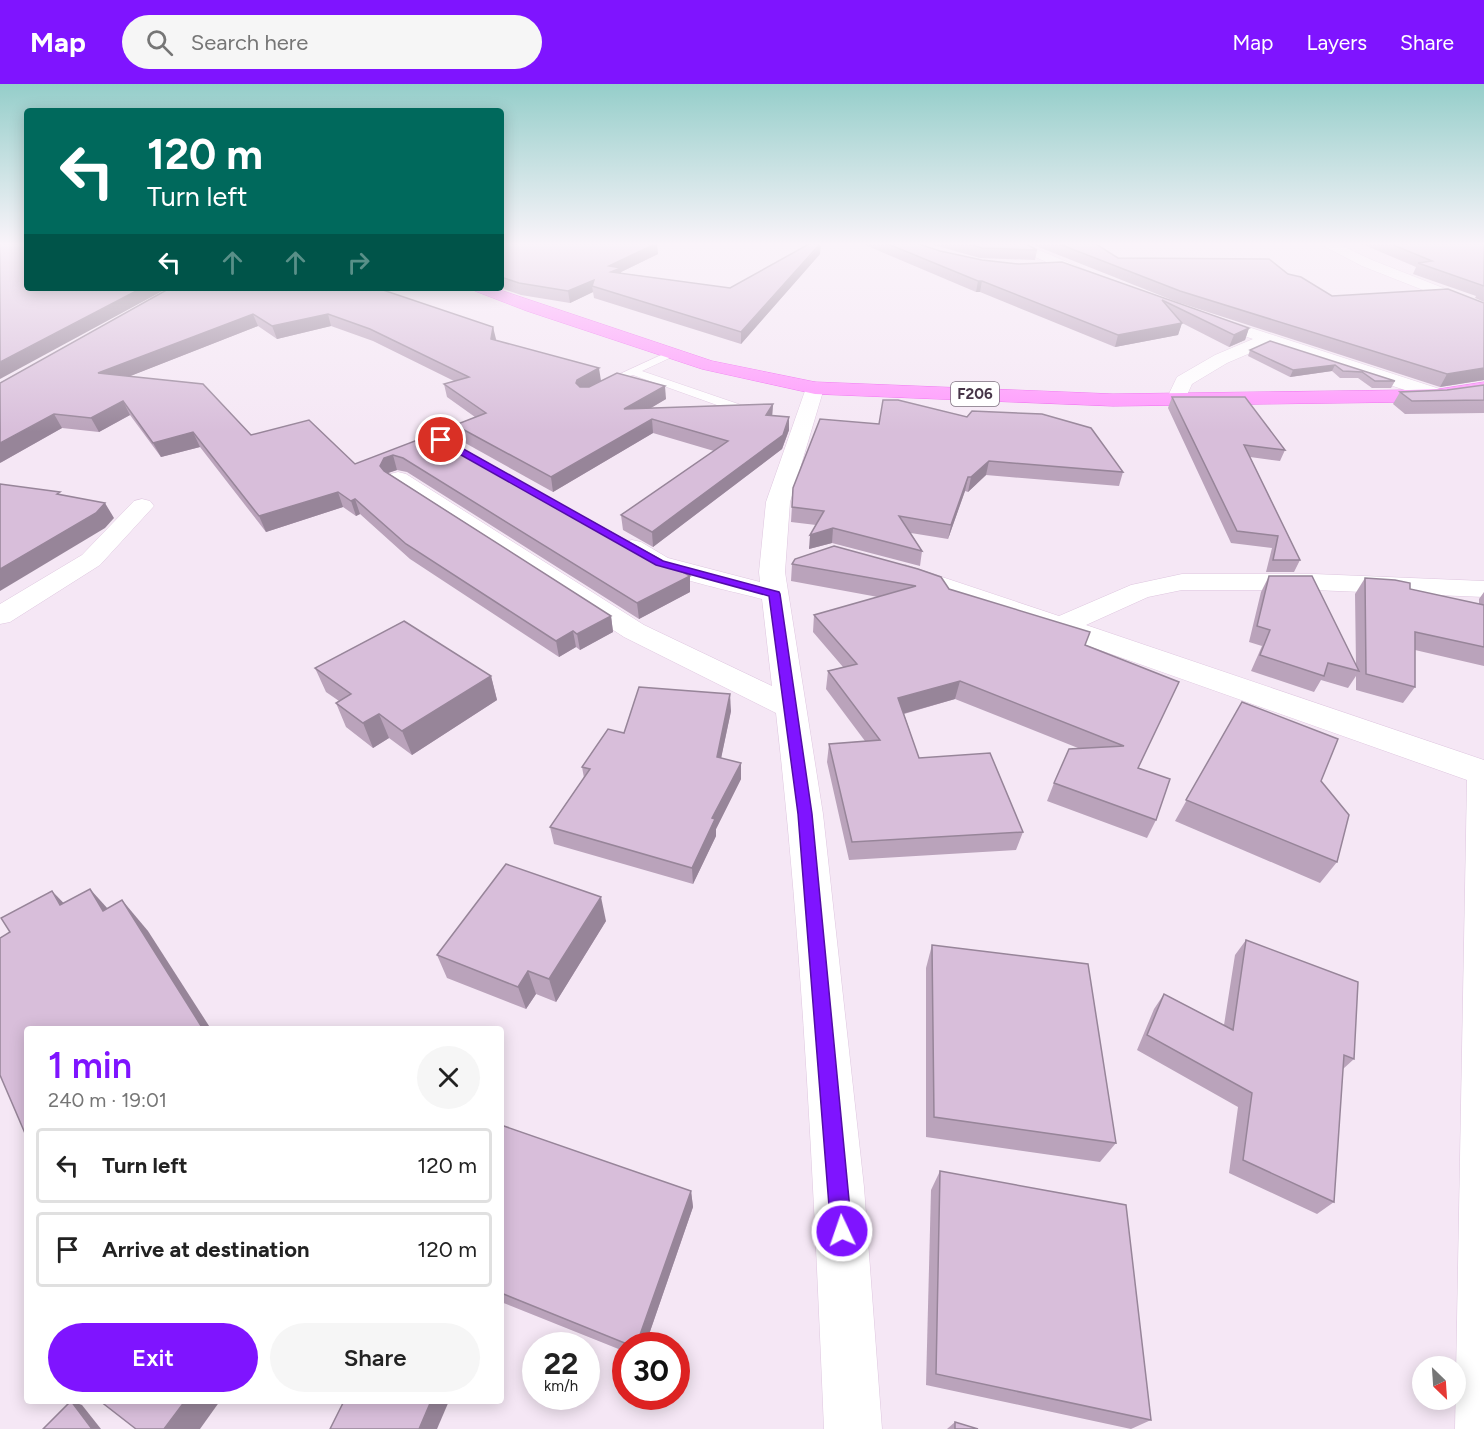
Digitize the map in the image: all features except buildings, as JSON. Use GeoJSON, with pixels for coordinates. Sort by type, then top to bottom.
{"type":"FeatureCollection","features":[{"type":"Feature","properties":{"kind":"main road","name":"F206"},"geometry":{"type":"LineString","coordinates":[[530,307],[741,374],[815,388],[1113,400],[1439,395],[1484,388]]}},
{"type":"Feature","properties":{"kind":"street"},"geometry":{"type":"LineString","coordinates":[[1193,314],[1439,395]]}},
{"type":"Feature","properties":{"kind":"street"},"geometry":{"type":"LineString","coordinates":[[1176,400],[1184,381],[1221,359],[1268,339]]}},
{"type":"Feature","properties":{"kind":"street"},"geometry":{"type":"LineString","coordinates":[[815,388],[778,502],[790,707],[805,814],[839,1187],[853,1429]]}},
{"type":"Feature","properties":{"kind":"street"},"geometry":{"type":"LineString","coordinates":[[398,479],[634,631],[790,707]]}},
{"type":"Feature","properties":{"kind":"street"},"geometry":{"type":"LineString","coordinates":[[0,616],[91,560],[142,506]]}},
{"type":"Feature","properties":{"kind":"street"},"geometry":{"type":"LineString","coordinates":[[607,534],[659,563],[783,576]]}},
{"type":"Feature","properties":{"kind":"street"},"geometry":{"type":"LineString","coordinates":[[883,567],[925,578],[1484,773],[1484,1429]]}},
{"type":"Feature","properties":{"kind":"street"},"geometry":{"type":"LineString","coordinates":[[1061,626],[1140,591],[1182,582],[1314,582],[1484,590]]}},
{"type":"Feature","properties":{"kind":"lane"},"geometry":{"type":"LineString","coordinates":[[614,381],[672,353]]}},
{"type":"Feature","properties":{"kind":"lane"},"geometry":{"type":"LineString","coordinates":[[632,371],[746,411]]}},
{"type":"Feature","properties":{"kind":"route"},"geometry":{"type":"LineString","coordinates":[[441,440],[659,563],[775,594],[805,814],[842,1231]]}}]}
